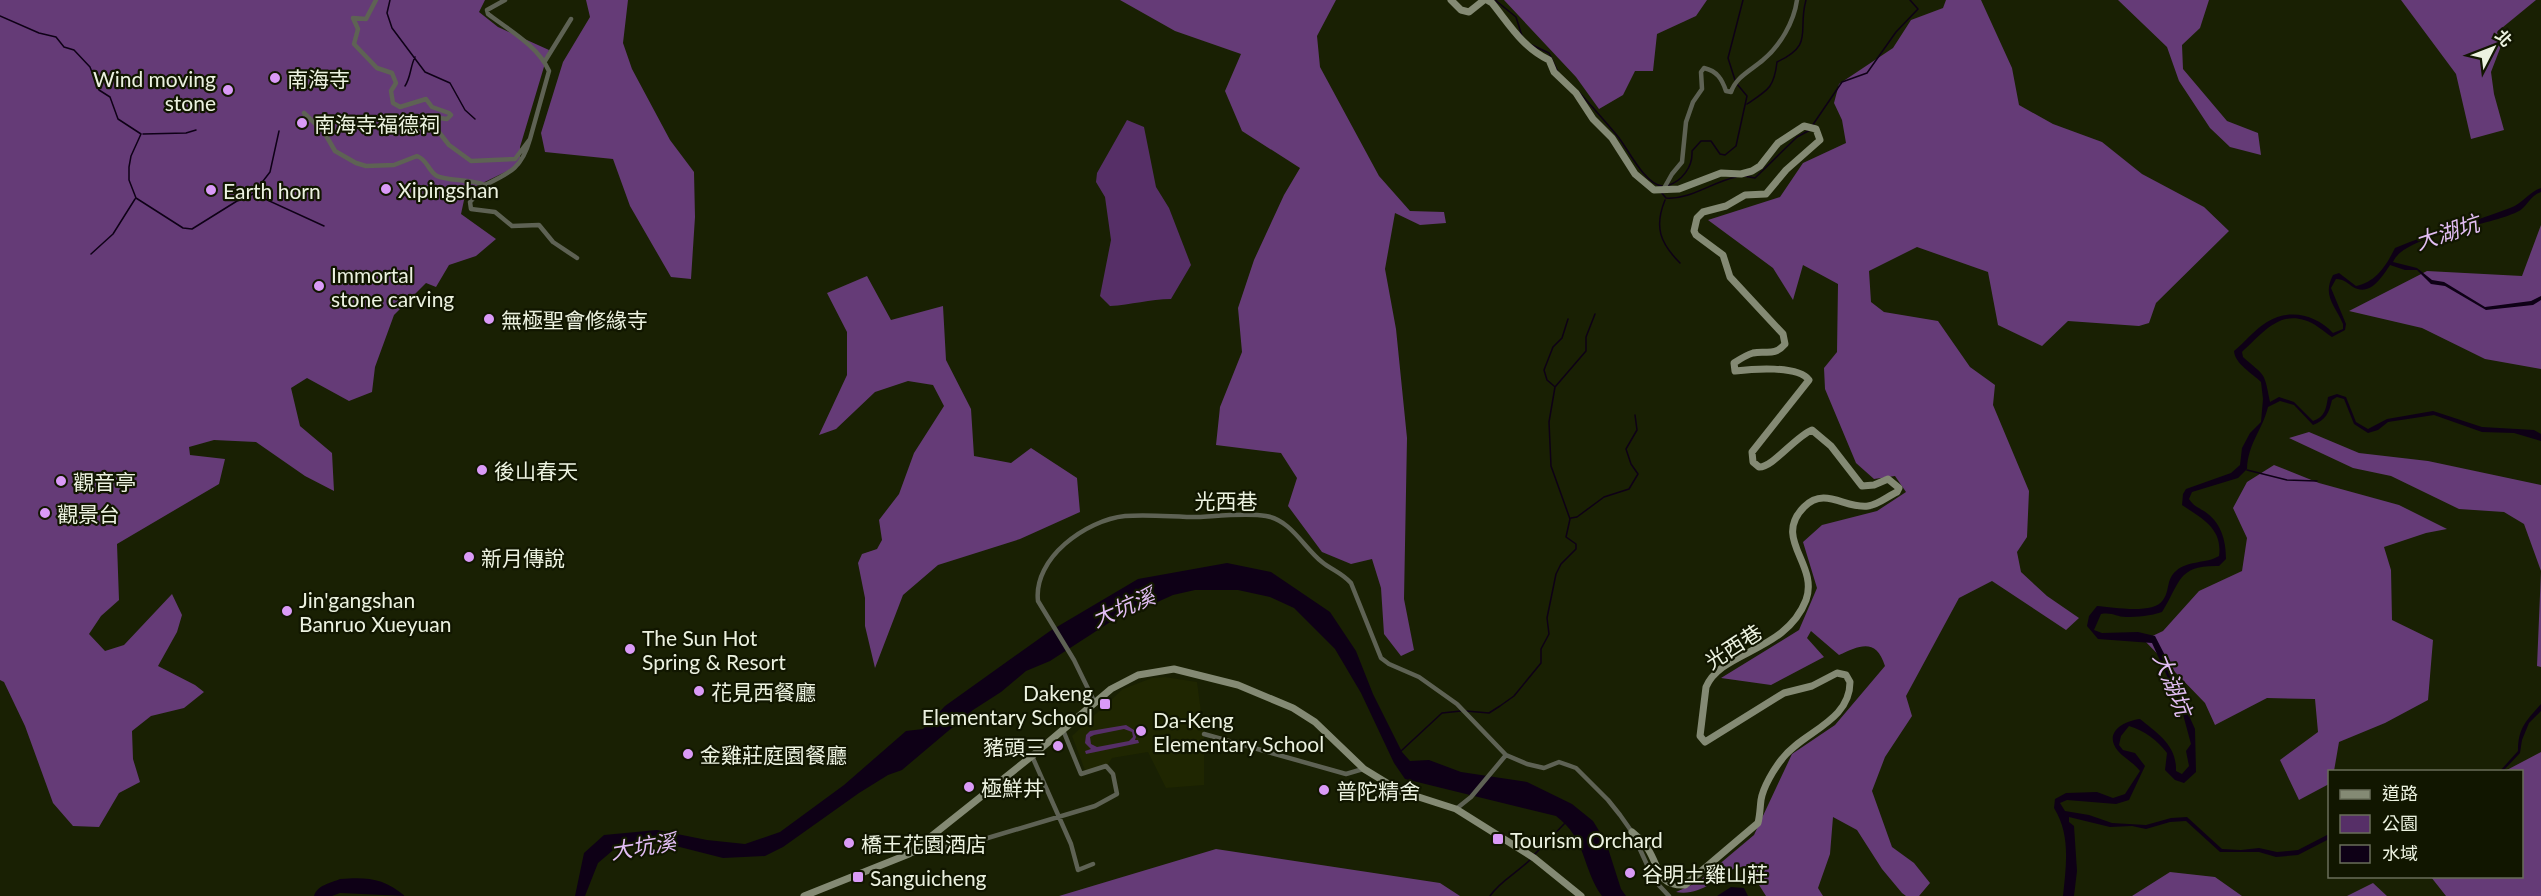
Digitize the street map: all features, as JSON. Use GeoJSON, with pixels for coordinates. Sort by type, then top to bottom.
{"type":"FeatureCollection","features":[{"type":"Feature","properties":{"kind":"street"},"geometry":{"type":"LineString","coordinates":[[376,0],[366,19],[353,18],[358,29],[354,44],[377,68],[392,73],[396,83],[391,91],[393,103],[400,106],[426,99],[432,107],[449,113],[451,115],[447,119],[431,117],[431,122],[449,144],[471,161],[515,159],[530,140]]}},
{"type":"Feature","properties":{"kind":"street"},"geometry":{"type":"LineString","coordinates":[[505,0],[487,10],[488,14],[529,45],[545,61],[549,71],[522,161],[507,175],[485,185],[470,202],[471,209],[495,212],[512,225],[539,225],[553,242],[577,258]]}},
{"type":"Feature","properties":{"kind":"street"},"geometry":{"type":"LineString","coordinates":[[1451,0],[1461,10],[1469,12],[1486,0],[1492,3],[1522,41],[1535,54],[1548,60],[1554,72],[1576,93],[1593,119],[1612,138],[1635,174],[1654,190],[1663,191],[1682,162],[1686,122],[1693,102],[1702,89],[1701,72],[1704,68],[1709,69],[1720,78],[1726,91],[1731,93],[1735,81],[1766,58],[1786,32],[1794,16],[1797,0]]}},
{"type":"Feature","properties":{"kind":"street"},"geometry":{"type":"LineString","coordinates":[[545,61],[571,19]]}},
{"type":"Feature","properties":{"kind":"street"},"geometry":{"type":"LineString","coordinates":[[304,113],[324,132],[335,151],[356,163],[366,166],[394,165],[417,156],[424,160],[434,175],[443,178],[463,178],[485,185]]}},
{"type":"Feature","properties":{"kind":"street","name":"光西巷"},"geometry":{"type":"LineString","coordinates":[[1095,703],[1074,660],[1038,601],[1037,589],[1042,573],[1063,546],[1094,525],[1125,516],[1266,516],[1289,529],[1322,562],[1344,575],[1351,583],[1374,646],[1381,658],[1389,664],[1419,676],[1457,704],[1506,755],[1544,768],[1559,762],[1576,768],[1608,800],[1649,850],[1662,878],[1670,884],[1678,886],[1692,882],[1758,823],[1761,798],[1781,760],[1794,745],[1828,723],[1846,701],[1850,682],[1846,675],[1837,673],[1812,686],[1784,693],[1709,741],[1701,739],[1703,700],[1709,680],[1728,665],[1784,632],[1799,615],[1806,599],[1809,579],[1796,548],[1792,531],[1793,523],[1805,506],[1817,498],[1827,497],[1857,506],[1871,506],[1897,492],[1899,488],[1888,479],[1874,485],[1862,486],[1831,446],[1812,430],[1796,440],[1766,466],[1759,467],[1753,462],[1752,452],[1809,380],[1801,372],[1755,368],[1735,371],[1734,363],[1744,357],[1755,352],[1772,354],[1780,350],[1785,344],[1783,334],[1730,277],[1723,255],[1696,235],[1694,231],[1697,218],[1703,212],[1726,206],[1745,195],[1766,194],[1786,170],[1820,140],[1816,129],[1804,126],[1778,143],[1760,166],[1752,171],[1741,174],[1721,173],[1679,189],[1663,191]]}},
{"type":"Feature","properties":{"kind":"street"},"geometry":{"type":"LineString","coordinates":[[804,896],[909,854],[1032,756],[1111,689],[1138,675],[1174,669],[1203,675],[1257,692],[1293,708],[1316,722],[1364,769],[1400,791],[1456,809],[1534,858],[1581,896]]}},
{"type":"Feature","properties":{"kind":"street"},"geometry":{"type":"LineString","coordinates":[[909,854],[921,854],[923,850],[981,840],[1095,806],[1117,794],[1113,774],[1106,766],[1081,774],[1063,730]]}},
{"type":"Feature","properties":{"kind":"street"},"geometry":{"type":"LineString","coordinates":[[1204,734],[1346,774],[1364,769]]}},
{"type":"Feature","properties":{"kind":"street"},"geometry":{"type":"LineString","coordinates":[[1456,809],[1471,797],[1506,755]]}},
{"type":"Feature","properties":{"kind":"street"},"geometry":{"type":"LineString","coordinates":[[1032,756],[1060,816],[1078,870],[1093,864]]}},
{"type":"Feature","properties":{"kind":"street","name":"光西巷"},"geometry":{"type":"LineString","coordinates":[[1632,832],[1654,880],[1669,896]]}},
{"type":"Feature","properties":{"kind":"shaded area"},"geometry":{"type":"Polygon","coordinates":[[[0,0],[485,0],[479,12],[498,27],[549,50],[520,147],[520,165],[466,191],[461,214],[496,239],[476,256],[449,265],[436,287],[426,283],[394,315],[375,367],[372,392],[349,401],[307,378],[291,388],[300,426],[332,453],[334,491],[305,476],[256,442],[214,440],[189,447],[190,455],[225,459],[219,484],[117,544],[119,600],[101,616],[89,634],[105,651],[124,645],[172,594],[182,615],[177,632],[158,666],[204,692],[184,708],[151,716],[132,731],[133,759],[140,782],[119,793],[99,827],[73,826],[53,803],[25,726],[4,682],[0,680],[0,0]]]}},
{"type":"Feature","properties":{"kind":"shaded area"},"geometry":{"type":"Polygon","coordinates":[[[586,0],[628,0],[623,43],[632,69],[670,140],[694,172],[695,217],[691,279],[671,277],[630,206],[613,159],[545,152],[541,133],[563,62],[590,17],[586,0]]]}},
{"type":"Feature","properties":{"kind":"shaded area"},"geometry":{"type":"Polygon","coordinates":[[[1120,0],[1336,0],[1317,36],[1320,67],[1379,176],[1410,211],[1444,212],[1446,223],[1420,225],[1395,213],[1385,269],[1396,329],[1407,438],[1404,599],[1414,650],[1401,656],[1384,634],[1381,588],[1372,559],[1351,564],[1322,552],[1288,506],[1297,478],[1281,453],[1216,445],[1220,407],[1242,352],[1238,308],[1254,260],[1284,195],[1300,168],[1242,131],[1225,91],[1241,54],[1175,31],[1120,0]]]}},
{"type":"Feature","properties":{"kind":"shaded area"},"geometry":{"type":"Polygon","coordinates":[[[1504,0],[1707,0],[1696,16],[1657,34],[1653,71],[1635,71],[1623,95],[1599,109],[1576,77],[1504,0]]]}},
{"type":"Feature","properties":{"kind":"shaded area"},"geometry":{"type":"Polygon","coordinates":[[[1946,0],[1981,0],[2012,68],[2019,105],[2053,124],[2102,142],[2142,174],[2204,207],[2229,231],[2156,303],[2149,323],[2139,326],[2068,321],[2042,346],[1998,325],[1988,272],[1917,247],[1869,271],[1871,302],[1884,312],[1938,321],[1970,367],[1995,385],[1993,405],[2029,491],[2027,537],[2017,552],[2021,572],[2047,596],[2079,618],[2066,630],[1992,581],[1959,598],[1906,696],[1912,716],[1885,757],[1872,791],[1892,847],[1914,863],[1930,883],[1919,896],[1906,896],[1902,893],[1882,869],[1857,830],[1833,817],[1830,854],[1818,888],[1823,896],[1766,896],[1747,866],[1733,869],[1692,892],[1676,892],[1698,882],[1754,835],[1792,754],[1835,725],[1885,666],[1877,651],[1872,647],[1860,647],[1839,655],[1811,631],[1807,638],[1824,657],[1771,685],[1721,678],[1799,630],[1817,588],[1803,542],[1822,525],[1877,511],[1906,492],[1895,476],[1874,479],[1856,463],[1825,389],[1824,368],[1837,352],[1838,284],[1803,265],[1793,300],[1773,268],[1708,220],[1780,197],[1803,163],[1846,143],[1842,120],[1834,103],[1839,84],[1893,48],[1911,20],[1943,8],[1946,0]]]}},
{"type":"Feature","properties":{"kind":"shaded area"},"geometry":{"type":"Polygon","coordinates":[[[2118,0],[2209,0],[2200,28],[2182,45],[2183,69],[2227,121],[2258,133],[2261,155],[2230,147],[2210,128],[2179,81],[2167,47],[2118,0]]]}},
{"type":"Feature","properties":{"kind":"shaded area"},"geometry":{"type":"Polygon","coordinates":[[[2401,0],[2536,0],[2497,32],[2501,46],[2491,72],[2494,94],[2504,130],[2471,139],[2456,74],[2401,0]]]}},
{"type":"Feature","properties":{"kind":"shaded area"},"geometry":{"type":"Polygon","coordinates":[[[2541,225],[2541,369],[2485,359],[2422,328],[2349,311],[2427,271],[2522,276],[2541,225]]]}},
{"type":"Feature","properties":{"kind":"shaded area"},"geometry":{"type":"Polygon","coordinates":[[[867,276],[891,320],[943,306],[946,360],[971,409],[974,456],[1011,463],[1031,448],[1077,478],[1080,512],[1020,539],[938,565],[903,595],[875,668],[865,626],[865,598],[858,563],[862,554],[877,549],[882,540],[879,520],[899,494],[914,453],[944,406],[933,385],[908,381],[875,392],[836,429],[819,435],[847,375],[847,332],[827,293],[867,276]]]}},
{"type":"Feature","properties":{"kind":"shaded area"},"geometry":{"type":"Polygon","coordinates":[[[2309,432],[2359,453],[2428,461],[2541,485],[2541,571],[2524,524],[2504,512],[2459,509],[2391,476],[2353,468],[2289,438],[2309,432]]]}},
{"type":"Feature","properties":{"kind":"shaded area"},"geometry":{"type":"Polygon","coordinates":[[[2274,465],[2319,483],[2399,505],[2447,529],[2426,533],[2384,547],[2391,570],[2392,620],[2433,640],[2428,700],[2385,723],[2339,742],[2334,770],[2328,770],[2328,785],[2299,800],[2280,760],[2318,732],[2315,699],[2267,698],[2215,725],[2205,703],[2144,640],[2163,631],[2199,591],[2242,571],[2247,538],[2233,508],[2247,482],[2274,465]]]}},
{"type":"Feature","properties":{"kind":"shaded area"},"geometry":{"type":"Polygon","coordinates":[[[2541,571],[2541,667],[2537,666],[2541,571]]]}},
{"type":"Feature","properties":{"kind":"shaded area","name":"Da-Keng Elementary School"},"geometry":{"type":"Polygon","coordinates":[[[1165,677],[1197,682],[1204,734],[1204,785],[1166,788],[1148,752],[1112,758],[1107,766],[1086,773],[1072,736],[1123,689],[1152,678],[1165,677]]]}},
{"type":"Feature","properties":{"kind":"shaded area"},"geometry":{"type":"Polygon","coordinates":[[[2541,752],[2541,896],[2446,896],[2432,878],[2523,878],[2523,770],[2507,770],[2541,752]]]}},
{"type":"Feature","properties":{"kind":"shaded area"},"geometry":{"type":"Polygon","coordinates":[[[1216,849],[1440,883],[1460,896],[1059,896],[1216,849]]]}},
{"type":"Feature","properties":{"kind":"shaded area"},"geometry":{"type":"Polygon","coordinates":[[[2170,872],[2215,877],[2242,896],[2132,896],[2170,872]]]}},
{"type":"Feature","properties":{"kind":"shaded area"},"geometry":{"type":"Polygon","coordinates":[[[2373,883],[2387,896],[2347,896],[2373,883]]]}},
{"type":"Feature","properties":{"kind":"green space"},"geometry":{"type":"Polygon","coordinates":[[[1127,120],[1144,127],[1156,187],[1169,208],[1191,265],[1171,299],[1110,306],[1100,296],[1111,240],[1105,197],[1096,182],[1097,173],[1127,120]]]}},
{"type":"Feature","properties":{"kind":"green space"},"geometry":{"type":"Polygon","coordinates":[[[1126,725],[1134,730],[1135,740],[1139,743],[1086,754],[1085,751],[1091,749],[1085,743],[1086,735],[1090,731],[1126,725]],[[1124,729],[1094,735],[1090,737],[1091,744],[1097,747],[1129,741],[1133,737],[1132,732],[1124,729]]]}},
{"type":"Feature","properties":{"kind":"water","name":"大湖坑"},"geometry":{"type":"Polygon","coordinates":[[[2541,188],[2541,192],[2517,212],[2430,238],[2400,253],[2393,262],[2417,268],[2432,280],[2444,282],[2485,307],[2531,301],[2541,296],[2541,300],[2533,305],[2486,310],[2445,286],[2431,284],[2417,270],[2405,270],[2390,265],[2370,288],[2359,289],[2343,280],[2336,279],[2331,288],[2346,324],[2345,330],[2332,337],[2308,321],[2295,318],[2286,319],[2277,322],[2262,333],[2242,352],[2243,357],[2262,375],[2270,402],[2279,397],[2294,402],[2313,421],[2324,412],[2328,397],[2337,394],[2346,397],[2356,422],[2368,429],[2387,419],[2433,411],[2482,427],[2534,430],[2541,434],[2541,441],[2514,433],[2482,432],[2434,415],[2388,422],[2378,430],[2368,433],[2354,424],[2344,399],[2337,397],[2332,400],[2324,418],[2313,425],[2294,405],[2280,401],[2268,407],[2250,452],[2247,469],[2238,478],[2192,492],[2189,499],[2215,520],[2224,538],[2226,559],[2219,566],[2205,566],[2188,572],[2177,584],[2162,612],[2130,617],[2101,614],[2094,630],[2102,633],[2138,632],[2155,636],[2174,673],[2181,698],[2195,729],[2196,772],[2184,783],[2175,780],[2165,770],[2167,753],[2163,748],[2145,733],[2129,726],[2121,736],[2119,745],[2123,750],[2135,753],[2145,766],[2129,800],[2116,804],[2067,800],[2060,803],[2065,811],[2089,815],[2112,823],[2146,825],[2171,818],[2187,817],[2222,849],[2259,848],[2277,852],[2298,850],[2327,835],[2328,840],[2298,855],[2276,857],[2259,852],[2220,852],[2186,821],[2170,822],[2146,829],[2132,826],[2110,827],[2069,817],[2069,822],[2074,826],[2077,871],[2074,896],[2063,896],[2066,851],[2063,829],[2054,808],[2055,799],[2066,793],[2097,792],[2113,798],[2125,794],[2140,771],[2120,754],[2114,745],[2114,733],[2117,729],[2127,722],[2140,719],[2170,747],[2176,771],[2182,774],[2189,766],[2186,751],[2191,744],[2181,707],[2152,643],[2098,639],[2087,626],[2089,616],[2097,606],[2142,609],[2158,605],[2163,600],[2176,571],[2186,565],[2219,556],[2218,538],[2214,531],[2203,519],[2182,505],[2186,489],[2231,473],[2240,465],[2242,448],[2250,433],[2261,422],[2263,399],[2261,382],[2237,360],[2234,351],[2263,325],[2285,315],[2311,318],[2333,333],[2343,329],[2343,324],[2329,295],[2333,275],[2339,273],[2356,286],[2363,284],[2380,272],[2395,248],[2510,208],[2541,188]]]}},
{"type":"Feature","properties":{"kind":"water","name":"大坑溪"},"geometry":{"type":"Polygon","coordinates":[[[1227,563],[1271,572],[1330,612],[1356,651],[1373,694],[1402,752],[1410,761],[1429,760],[1461,772],[1527,782],[1572,804],[1593,821],[1606,842],[1621,889],[1626,896],[1602,896],[1579,844],[1566,825],[1556,816],[1405,779],[1394,763],[1361,693],[1335,649],[1294,608],[1270,597],[1238,590],[1195,590],[1173,595],[1142,609],[1121,615],[1050,661],[1026,671],[1001,692],[973,710],[902,770],[888,775],[859,793],[783,847],[765,856],[723,858],[664,843],[618,846],[598,863],[585,896],[575,896],[584,853],[604,835],[657,830],[707,840],[745,844],[780,832],[844,785],[906,731],[923,729],[945,706],[1050,631],[1138,579],[1227,563]]]}},
{"type":"Feature","properties":{"kind":"water"},"geometry":{"type":"Polygon","coordinates":[[[2541,704],[2541,711],[2529,723],[2522,740],[2520,753],[2504,770],[2501,770],[2518,751],[2519,736],[2531,715],[2541,704]]]}},
{"type":"Feature","properties":{"kind":"water"},"geometry":{"type":"Polygon","coordinates":[[[340,879],[375,880],[389,885],[405,896],[340,893],[332,896],[314,896],[321,887],[340,879]]]}},
{"type":"Feature","properties":{"kind":"water"},"geometry":{"type":"Polygon","coordinates":[[[1731,887],[1744,888],[1748,896],[1717,896],[1731,887]]]}},
{"type":"Feature","properties":{"kind":"waterway"},"geometry":{"type":"LineString","coordinates":[[390,0],[387,13],[392,28],[425,72],[450,83],[465,110],[475,119]]}},
{"type":"Feature","properties":{"kind":"waterway"},"geometry":{"type":"LineString","coordinates":[[1495,0],[1516,17],[1522,36]]}},
{"type":"Feature","properties":{"kind":"waterway"},"geometry":{"type":"LineString","coordinates":[[1735,80],[1728,58],[1743,0]]}},
{"type":"Feature","properties":{"kind":"waterway"},"geometry":{"type":"LineString","coordinates":[[1747,104],[1769,88],[1774,78],[1777,62],[1789,55],[1801,43],[1806,0]]}},
{"type":"Feature","properties":{"kind":"waterway"},"geometry":{"type":"LineString","coordinates":[[1812,126],[1842,82],[1867,73],[1896,32],[1918,9],[1910,0]]}},
{"type":"Feature","properties":{"kind":"waterway"},"geometry":{"type":"LineString","coordinates":[[0,16],[39,33],[56,37],[64,47],[74,50],[90,67],[99,90],[110,97],[118,119],[141,134],[131,156],[129,167],[129,180],[136,198],[183,228],[192,229],[237,201],[253,194],[270,172],[279,131]]}},
{"type":"Feature","properties":{"kind":"waterway"},"geometry":{"type":"LineString","coordinates":[[1532,45],[1549,53],[1558,72]]}},
{"type":"Feature","properties":{"kind":"waterway"},"geometry":{"type":"LineString","coordinates":[[405,86],[415,57]]}},
{"type":"Feature","properties":{"kind":"waterway"},"geometry":{"type":"LineString","coordinates":[[1667,186],[1677,181],[1685,173],[1691,163],[1692,151],[1701,141],[1711,141],[1720,154],[1725,155],[1736,146],[1747,96],[1737,84]]}},
{"type":"Feature","properties":{"kind":"waterway"},"geometry":{"type":"LineString","coordinates":[[1579,92],[1619,138],[1644,173],[1656,184],[1662,186]]}},
{"type":"Feature","properties":{"kind":"waterway"},"geometry":{"type":"LineString","coordinates":[[143,134],[186,133],[196,130]]}},
{"type":"Feature","properties":{"kind":"waterway"},"geometry":{"type":"LineString","coordinates":[[1744,176],[1755,178],[1797,137],[1810,130]]}},
{"type":"Feature","properties":{"kind":"waterway"},"geometry":{"type":"LineString","coordinates":[[1661,192],[1666,198],[1675,198],[1736,177]]}},
{"type":"Feature","properties":{"kind":"waterway"},"geometry":{"type":"LineString","coordinates":[[254,194],[324,226]]}},
{"type":"Feature","properties":{"kind":"waterway"},"geometry":{"type":"LineString","coordinates":[[91,254],[113,234],[135,199]]}},
{"type":"Feature","properties":{"kind":"waterway"},"geometry":{"type":"LineString","coordinates":[[1665,200],[1660,218],[1661,234],[1668,249],[1680,263]]}},
{"type":"Feature","properties":{"kind":"waterway"},"geometry":{"type":"LineString","coordinates":[[1466,711],[1489,713],[1500,706],[1514,696],[1541,663],[1541,649],[1549,634],[1547,618],[1556,574],[1561,564],[1576,549],[1576,544],[1566,537],[1570,519],[1551,466],[1549,422],[1555,387],[1586,351],[1586,337],[1595,314]]}},
{"type":"Feature","properties":{"kind":"waterway"},"geometry":{"type":"LineString","coordinates":[[1554,386],[1547,380],[1544,370],[1553,347],[1562,338],[1568,319]]}},
{"type":"Feature","properties":{"kind":"waterway"},"geometry":{"type":"LineString","coordinates":[[1571,518],[1577,517],[1604,497],[1629,489],[1638,474],[1631,464],[1626,449],[1637,430],[1635,415]]}},
{"type":"Feature","properties":{"kind":"waterway"},"geometry":{"type":"LineString","coordinates":[[2247,470],[2287,480],[2317,481]]}},
{"type":"Feature","properties":{"kind":"waterway"},"geometry":{"type":"LineString","coordinates":[[1400,752],[1442,713],[1461,711]]}},
{"type":"Feature","properties":{"kind":"waterway"},"geometry":{"type":"LineString","coordinates":[[1534,855],[1566,822]]}},
{"type":"Feature","properties":{"kind":"waterway"},"geometry":{"type":"LineString","coordinates":[[1490,896],[1531,859]]}},
{"type":"Feature","properties":{"kind":"place","name":"南海寺"},"geometry":{"type":"Point","coordinates":[275,78]}},
{"type":"Feature","properties":{"kind":"place","name":"Wind moving stone"},"geometry":{"type":"Point","coordinates":[228,90]}},
{"type":"Feature","properties":{"kind":"place","name":"南海寺福德祠"},"geometry":{"type":"Point","coordinates":[302,123]}},
{"type":"Feature","properties":{"kind":"place","name":"Xipingshan"},"geometry":{"type":"Point","coordinates":[386,189]}},
{"type":"Feature","properties":{"kind":"place","name":"Earth horn"},"geometry":{"type":"Point","coordinates":[211,190]}},
{"type":"Feature","properties":{"kind":"place","name":"Immortal stone carving"},"geometry":{"type":"Point","coordinates":[319,286]}},
{"type":"Feature","properties":{"kind":"place","name":"無極聖會修緣寺"},"geometry":{"type":"Point","coordinates":[489,319]}},
{"type":"Feature","properties":{"kind":"place","name":"後山春天"},"geometry":{"type":"Point","coordinates":[482,470]}},
{"type":"Feature","properties":{"kind":"place","name":"觀音亭"},"geometry":{"type":"Point","coordinates":[61,481]}},
{"type":"Feature","properties":{"kind":"place","name":"觀景台"},"geometry":{"type":"Point","coordinates":[45,513]}},
{"type":"Feature","properties":{"kind":"place","name":"新月傳說"},"geometry":{"type":"Point","coordinates":[469,557]}},
{"type":"Feature","properties":{"kind":"place","name":"Jin'gangshan Banruo Xueyuan"},"geometry":{"type":"Point","coordinates":[287,611]}},
{"type":"Feature","properties":{"kind":"place","name":"The Sun Hot Spring & Resort"},"geometry":{"type":"Point","coordinates":[630,649]}},
{"type":"Feature","properties":{"kind":"place","name":"花見西餐廳"},"geometry":{"type":"Point","coordinates":[699,691]}},
{"type":"Feature","properties":{"kind":"place","name":"Dakeng Elementary School"},"geometry":{"type":"Point","coordinates":[1105,704]}},
{"type":"Feature","properties":{"kind":"place","name":"Da-Keng Elementary School"},"geometry":{"type":"Point","coordinates":[1141,731]}},
{"type":"Feature","properties":{"kind":"place","name":"豬頭三"},"geometry":{"type":"Point","coordinates":[1058,746]}},
{"type":"Feature","properties":{"kind":"place","name":"金雞莊庭園餐廳"},"geometry":{"type":"Point","coordinates":[688,754]}},
{"type":"Feature","properties":{"kind":"place","name":"極鮮丼"},"geometry":{"type":"Point","coordinates":[969,787]}},
{"type":"Feature","properties":{"kind":"place","name":"普陀精舍"},"geometry":{"type":"Point","coordinates":[1324,790]}},
{"type":"Feature","properties":{"kind":"place","name":"Tourism Orchard"},"geometry":{"type":"Point","coordinates":[1498,839]}},
{"type":"Feature","properties":{"kind":"place","name":"橋王花園酒店"},"geometry":{"type":"Point","coordinates":[849,843]}},
{"type":"Feature","properties":{"kind":"place","name":"谷明土雞山莊"},"geometry":{"type":"Point","coordinates":[1630,873]}},
{"type":"Feature","properties":{"kind":"place","name":"Sanguicheng"},"geometry":{"type":"Point","coordinates":[858,877]}}]}
